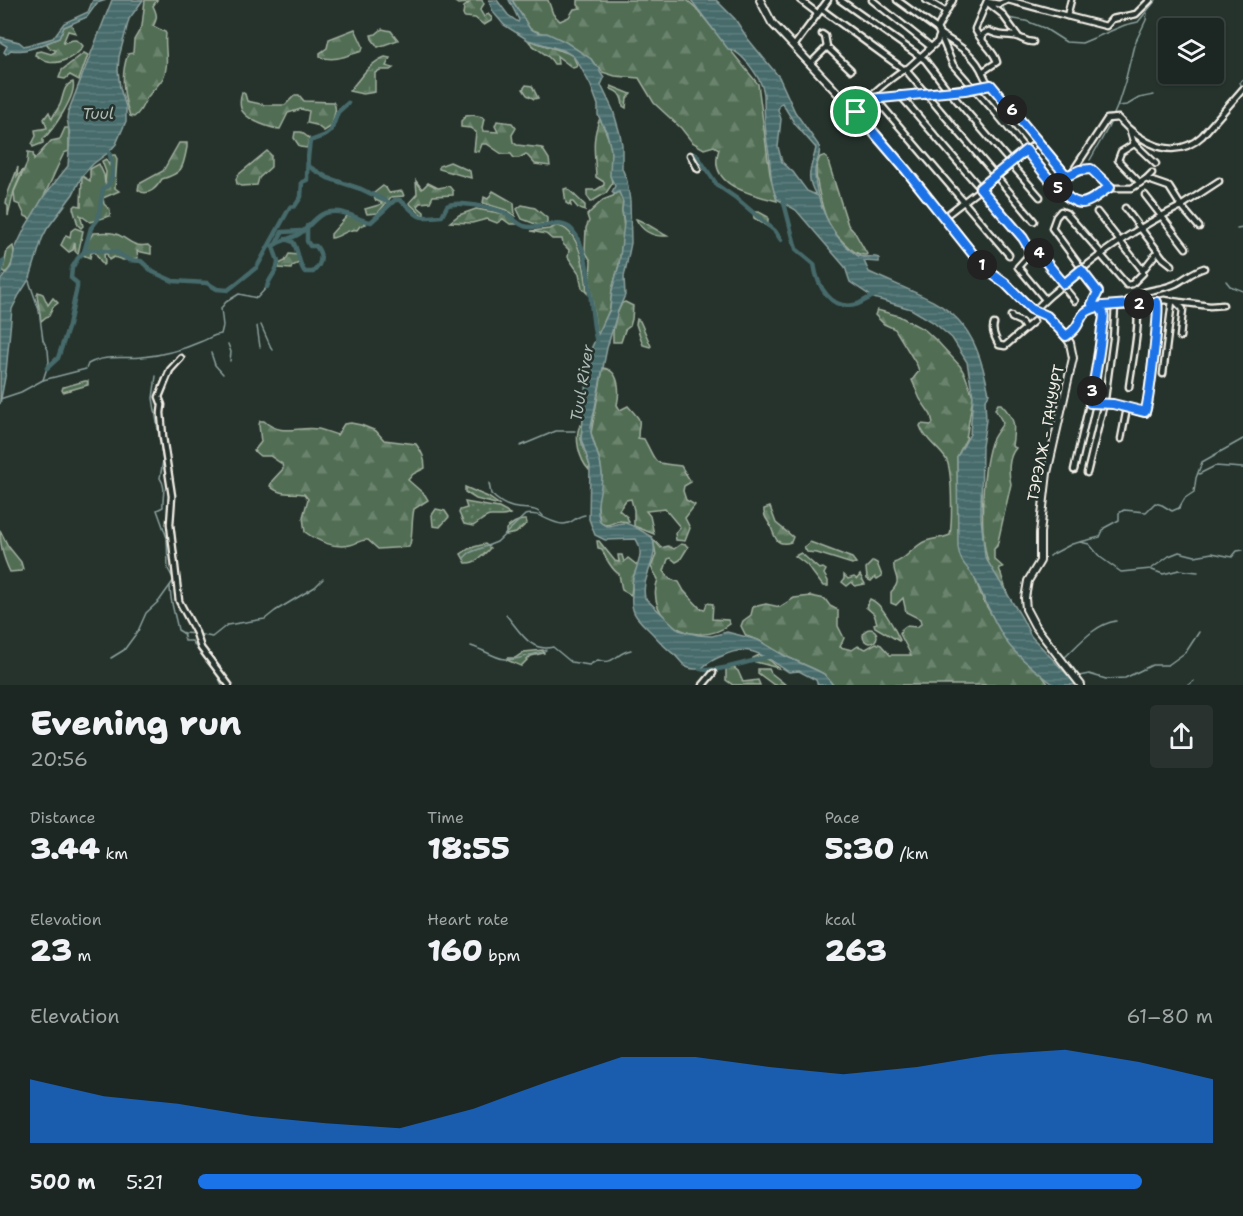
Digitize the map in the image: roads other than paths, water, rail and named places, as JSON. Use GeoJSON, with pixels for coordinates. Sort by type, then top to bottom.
{"type":"FeatureCollection","features":[{"type":"Feature","properties":{"kind":"main road"},"geometry":{"type":"LineString","coordinates":[[760,0],[769,19],[856,112],[984,268],[1005,283],[1034,311],[1047,316],[1066,336]]}},
{"type":"Feature","properties":{"kind":"main road","name":"ТЭРЭЛЖ - ГАЧУУРТ"},"geometry":{"type":"LineString","coordinates":[[1066,336],[1073,358],[1047,473],[1040,533],[1040,561],[1028,581],[1025,602],[1028,614],[1035,626],[1081,685]]}},
{"type":"Feature","properties":{"kind":"street"},"geometry":{"type":"LineString","coordinates":[[800,0],[904,69],[1034,221]]}},
{"type":"Feature","properties":{"kind":"street"},"geometry":{"type":"LineString","coordinates":[[794,46],[828,0]]}},
{"type":"Feature","properties":{"kind":"street"},"geometry":{"type":"LineString","coordinates":[[840,0],[921,56],[1040,197]]}},
{"type":"Feature","properties":{"kind":"street"},"geometry":{"type":"LineString","coordinates":[[872,0],[931,47]]}},
{"type":"Feature","properties":{"kind":"street"},"geometry":{"type":"LineString","coordinates":[[897,0],[968,53],[982,72],[984,79],[1064,173],[1071,174],[1091,169],[1110,187]]}},
{"type":"Feature","properties":{"kind":"street"},"geometry":{"type":"LineString","coordinates":[[926,0],[946,12]]}},
{"type":"Feature","properties":{"kind":"street"},"geometry":{"type":"LineString","coordinates":[[953,0],[938,31],[937,42],[874,94],[1009,255]]}},
{"type":"Feature","properties":{"kind":"street"},"geometry":{"type":"LineString","coordinates":[[987,1],[999,4],[1008,0],[1106,26],[1113,19],[1136,14],[1150,0]]}},
{"type":"Feature","properties":{"kind":"street"},"geometry":{"type":"LineString","coordinates":[[1067,16],[1071,0]]}},
{"type":"Feature","properties":{"kind":"street"},"geometry":{"type":"LineString","coordinates":[[982,72],[997,62],[996,57],[975,29],[987,1]]}},
{"type":"Feature","properties":{"kind":"street"},"geometry":{"type":"LineString","coordinates":[[987,1],[1002,14],[1018,36],[1024,41],[1033,42]]}},
{"type":"Feature","properties":{"kind":"street"},"geometry":{"type":"LineString","coordinates":[[979,22],[980,25],[1005,35]]}},
{"type":"Feature","properties":{"kind":"street"},"geometry":{"type":"LineString","coordinates":[[938,31],[953,65],[1055,185],[1074,201],[1083,203],[1110,187],[1132,188],[1152,173]]}},
{"type":"Feature","properties":{"kind":"street"},"geometry":{"type":"LineString","coordinates":[[982,40],[982,36],[987,32],[996,35],[1018,36]]}},
{"type":"Feature","properties":{"kind":"street"},"geometry":{"type":"LineString","coordinates":[[822,34],[825,36],[827,47],[851,70]]}},
{"type":"Feature","properties":{"kind":"street"},"geometry":{"type":"LineString","coordinates":[[810,64],[827,47]]}},
{"type":"Feature","properties":{"kind":"street"},"geometry":{"type":"LineString","coordinates":[[856,112],[870,99],[991,85]]}},
{"type":"Feature","properties":{"kind":"street"},"geometry":{"type":"LineString","coordinates":[[1071,174],[1107,119],[1118,118],[1130,130],[1158,146],[1172,149],[1188,146],[1202,136],[1243,90]]}},
{"type":"Feature","properties":{"kind":"street"},"geometry":{"type":"LineString","coordinates":[[900,95],[1023,238],[1029,248],[1037,251],[1075,302]]}},
{"type":"Feature","properties":{"kind":"street"},"geometry":{"type":"LineString","coordinates":[[1130,130],[1134,143],[1156,164]]}},
{"type":"Feature","properties":{"kind":"street"},"geometry":{"type":"LineString","coordinates":[[944,217],[1038,141]]}},
{"type":"Feature","properties":{"kind":"street"},"geometry":{"type":"LineString","coordinates":[[1134,143],[1121,152],[1118,160],[1140,183]]}},
{"type":"Feature","properties":{"kind":"street"},"geometry":{"type":"LineString","coordinates":[[690,155],[698,169]]}},
{"type":"Feature","properties":{"kind":"street"},"geometry":{"type":"LineString","coordinates":[[1146,179],[1169,187],[1199,227]]}},
{"type":"Feature","properties":{"kind":"street"},"geometry":{"type":"LineString","coordinates":[[1034,311],[1044,298],[1101,253],[1140,227],[1181,206],[1219,182]]}},
{"type":"Feature","properties":{"kind":"street"},"geometry":{"type":"LineString","coordinates":[[1145,195],[1186,248]]}},
{"type":"Feature","properties":{"kind":"street"},"geometry":{"type":"LineString","coordinates":[[1125,208],[1172,265]]}},
{"type":"Feature","properties":{"kind":"street"},"geometry":{"type":"LineString","coordinates":[[1074,470],[1100,355],[1103,316],[1102,310],[1092,304],[1098,292],[1052,228],[1056,217],[1061,212],[1066,213],[1126,285],[1132,284],[1137,279],[1158,250]]}},
{"type":"Feature","properties":{"kind":"street"},"geometry":{"type":"LineString","coordinates":[[1097,213],[1143,270]]}},
{"type":"Feature","properties":{"kind":"street"},"geometry":{"type":"LineString","coordinates":[[1029,248],[1027,257],[1018,267],[1044,298]]}},
{"type":"Feature","properties":{"kind":"street"},"geometry":{"type":"LineString","coordinates":[[1124,306],[1131,297],[1155,288],[1172,285],[1204,268]]}},
{"type":"Feature","properties":{"kind":"street"},"geometry":{"type":"LineString","coordinates":[[1066,336],[1074,331],[1085,311],[1096,307],[1136,305],[1164,300],[1210,306],[1223,305]]}},
{"type":"Feature","properties":{"kind":"street"},"geometry":{"type":"LineString","coordinates":[[1090,403],[1104,403],[1143,412],[1147,407],[1157,332],[1159,306],[1157,302]]}},
{"type":"Feature","properties":{"kind":"street"},"geometry":{"type":"LineString","coordinates":[[1173,302],[1183,309],[1180,337]]}},
{"type":"Feature","properties":{"kind":"street"},"geometry":{"type":"LineString","coordinates":[[1163,374],[1173,302]]}},
{"type":"Feature","properties":{"kind":"street"},"geometry":{"type":"LineString","coordinates":[[1129,387],[1138,316],[1136,305]]}},
{"type":"Feature","properties":{"kind":"street"},"geometry":{"type":"LineString","coordinates":[[1087,473],[1104,403],[1115,306]]}},
{"type":"Feature","properties":{"kind":"street"},"geometry":{"type":"LineString","coordinates":[[1011,316],[1021,322],[1025,328]]}},
{"type":"Feature","properties":{"kind":"street"},"geometry":{"type":"LineString","coordinates":[[994,324],[994,333],[1002,347],[1015,339],[1034,321]]}},
{"type":"Feature","properties":{"kind":"street"},"geometry":{"type":"LineString","coordinates":[[181,358],[170,370],[159,397],[162,405],[163,437],[172,496],[170,524],[177,593],[201,648],[229,685]]}},
{"type":"Feature","properties":{"kind":"street"},"geometry":{"type":"LineString","coordinates":[[1121,439],[1127,408]]}},
{"type":"Feature","properties":{"kind":"street"},"geometry":{"type":"LineString","coordinates":[[703,685],[712,673]]}},
{"type":"Feature","properties":{"kind":"water"},"geometry":{"type":"Polygon","coordinates":[[[93,0],[106,0],[97,3],[87,17],[64,27],[59,38],[29,49],[11,50],[6,54],[4,52],[7,46],[0,42],[0,37],[19,42],[24,46],[53,38],[64,23],[88,12],[93,0]]]}},
{"type":"Feature","properties":{"kind":"water","name":"Tuul"},"geometry":{"type":"Polygon","coordinates":[[[112,0],[143,0],[129,19],[119,57],[118,70],[120,88],[126,107],[126,121],[116,144],[82,176],[73,194],[42,239],[30,278],[12,309],[6,372],[0,404],[0,281],[11,267],[15,249],[26,226],[44,196],[68,166],[70,136],[68,112],[112,0]]]}},
{"type":"Feature","properties":{"kind":"water"},"geometry":{"type":"Polygon","coordinates":[[[489,0],[497,0],[508,15],[518,22],[509,0],[512,0],[530,29],[539,33],[547,33],[564,41],[591,59],[600,68],[604,78],[601,85],[613,110],[620,134],[622,168],[630,201],[631,243],[624,277],[625,295],[607,348],[591,427],[602,470],[598,509],[600,522],[606,526],[627,524],[652,537],[654,553],[645,582],[645,598],[679,630],[712,636],[727,632],[758,640],[785,656],[824,674],[833,685],[818,685],[816,680],[799,671],[789,672],[765,657],[750,651],[732,652],[713,660],[701,669],[689,668],[665,647],[633,611],[632,582],[640,554],[639,544],[636,539],[605,540],[595,535],[589,519],[590,466],[581,439],[590,351],[610,309],[612,290],[619,265],[624,223],[623,202],[619,192],[614,194],[612,192],[615,186],[610,176],[611,150],[607,133],[598,115],[598,105],[591,86],[573,56],[563,50],[528,40],[504,25],[493,12],[489,0]]]}},
{"type":"Feature","properties":{"kind":"water"},"geometry":{"type":"Polygon","coordinates":[[[691,0],[716,0],[735,19],[779,77],[795,112],[819,146],[820,153],[815,169],[818,195],[827,219],[840,239],[859,256],[879,258],[879,262],[864,261],[869,272],[935,302],[950,312],[963,325],[973,342],[982,365],[989,394],[985,401],[986,420],[982,446],[981,518],[985,557],[1031,636],[1077,685],[1054,685],[1014,651],[999,629],[975,579],[961,558],[958,547],[957,457],[970,434],[973,396],[967,362],[952,338],[933,322],[911,309],[874,298],[850,282],[845,267],[796,210],[777,199],[771,177],[763,89],[756,74],[745,60],[728,49],[691,0]],[[782,103],[780,104],[778,147],[782,162],[793,172],[807,191],[816,195],[810,177],[816,148],[795,124],[782,103]]]}},
{"type":"Feature","properties":{"kind":"waterway"},"geometry":{"type":"LineString","coordinates":[[1003,7],[1008,18],[1026,21],[1044,28],[1066,42],[1082,43],[1138,22],[1156,0]]}},
{"type":"Feature","properties":{"kind":"waterway"},"geometry":{"type":"LineString","coordinates":[[1090,160],[1117,107],[1134,45],[1147,13]]}},
{"type":"Feature","properties":{"kind":"waterway"},"geometry":{"type":"LineString","coordinates":[[1242,88],[1240,82],[1243,79]]}},
{"type":"Feature","properties":{"kind":"waterway"},"geometry":{"type":"LineString","coordinates":[[1118,106],[1154,95]]}},
{"type":"Feature","properties":{"kind":"waterway"},"geometry":{"type":"LineString","coordinates":[[84,252],[91,250],[116,252],[129,260],[141,261],[153,272],[173,281],[207,283],[217,289],[228,290],[257,267],[290,207],[295,206],[301,197],[302,182],[307,180],[310,141],[331,131],[338,112],[348,103]]}},
{"type":"Feature","properties":{"kind":"waterway"},"geometry":{"type":"LineString","coordinates":[[47,368],[58,358],[69,325],[77,287],[77,283],[71,278],[72,268],[84,252],[91,228],[98,219],[103,189],[112,178],[109,152]]}},
{"type":"Feature","properties":{"kind":"waterway"},"geometry":{"type":"LineString","coordinates":[[696,154],[717,185],[775,231],[781,240]]}},
{"type":"Feature","properties":{"kind":"waterway"},"geometry":{"type":"LineString","coordinates":[[308,166],[328,178],[361,189],[390,203]]}},
{"type":"Feature","properties":{"kind":"waterway"},"geometry":{"type":"LineString","coordinates":[[783,199],[796,249],[814,264],[818,280],[827,295],[833,301],[848,306],[876,295]]}},
{"type":"Feature","properties":{"kind":"waterway","name":"Tuul River"},"geometry":{"type":"LineString","coordinates":[[267,287],[278,265],[273,246],[299,234],[326,213],[340,212],[371,222],[395,200],[400,200],[421,217],[442,216],[447,206],[451,204],[475,205],[505,213],[524,226],[555,224],[567,226],[572,230],[584,254],[597,342]]}},
{"type":"Feature","properties":{"kind":"waterway"},"geometry":{"type":"LineString","coordinates":[[285,239],[293,242],[305,272],[313,272],[320,263],[320,256],[316,246],[310,246],[307,241],[307,226]]}},
{"type":"Feature","properties":{"kind":"waterway"},"geometry":{"type":"LineString","coordinates":[[1237,229],[1243,228]]}},
{"type":"Feature","properties":{"kind":"waterway"},"geometry":{"type":"LineString","coordinates":[[276,244],[282,232],[301,231]]}},
{"type":"Feature","properties":{"kind":"waterway"},"geometry":{"type":"LineString","coordinates":[[0,276],[3,261]]}},
{"type":"Feature","properties":{"kind":"waterway"},"geometry":{"type":"LineString","coordinates":[[29,281],[39,310],[43,340],[48,350],[49,362],[43,380]]}},
{"type":"Feature","properties":{"kind":"waterway"},"geometry":{"type":"LineString","coordinates":[[1226,281],[1230,286],[1243,291]]}},
{"type":"Feature","properties":{"kind":"waterway"},"geometry":{"type":"LineString","coordinates":[[0,399],[21,392],[43,380],[86,369],[88,364],[94,361],[164,353],[221,334],[223,326],[221,308],[226,302],[239,294],[257,298],[267,287]]}},
{"type":"Feature","properties":{"kind":"waterway"},"geometry":{"type":"LineString","coordinates":[[261,325],[272,350]]}},
{"type":"Feature","properties":{"kind":"waterway"},"geometry":{"type":"LineString","coordinates":[[257,326],[260,347]]}},
{"type":"Feature","properties":{"kind":"waterway"},"geometry":{"type":"LineString","coordinates":[[228,344],[231,352],[230,361]]}},
{"type":"Feature","properties":{"kind":"waterway"},"geometry":{"type":"LineString","coordinates":[[211,353],[215,365],[223,374]]}},
{"type":"Feature","properties":{"kind":"waterway"},"geometry":{"type":"LineString","coordinates":[[111,658],[124,650],[138,631],[146,613],[159,601],[174,580],[168,569],[167,538],[157,510],[163,507],[164,489],[160,478],[163,461],[153,398],[156,376]]}},
{"type":"Feature","properties":{"kind":"waterway"},"geometry":{"type":"LineString","coordinates":[[520,446],[556,431],[575,431]]}},
{"type":"Feature","properties":{"kind":"waterway"},"geometry":{"type":"LineString","coordinates":[[1049,556],[1072,544],[1100,537],[1104,528],[1119,520],[1119,513],[1124,510],[1146,512],[1155,503],[1172,511],[1179,508],[1185,498],[1194,492],[1202,462],[1243,439]]}},
{"type":"Feature","properties":{"kind":"waterway"},"geometry":{"type":"LineString","coordinates":[[1199,474],[1215,466],[1243,468]]}},
{"type":"Feature","properties":{"kind":"waterway"},"geometry":{"type":"LineString","coordinates":[[489,483],[491,494],[501,502],[512,507],[537,511],[543,516]]}},
{"type":"Feature","properties":{"kind":"waterway"},"geometry":{"type":"LineString","coordinates":[[464,558],[469,553],[497,542],[525,515],[540,516],[563,524],[585,515]]}},
{"type":"Feature","properties":{"kind":"waterway"},"geometry":{"type":"LineString","coordinates":[[1080,542],[1089,544],[1100,557],[1121,572],[1151,569],[1179,552],[1195,556],[1212,553],[1232,557],[1237,551],[1243,550]]}},
{"type":"Feature","properties":{"kind":"waterway"},"geometry":{"type":"LineString","coordinates":[[1152,570],[1163,574],[1179,570],[1198,572]]}},
{"type":"Feature","properties":{"kind":"waterway"},"geometry":{"type":"LineString","coordinates":[[183,633],[212,637],[227,625],[265,619],[315,587],[323,579]]}},
{"type":"Feature","properties":{"kind":"waterway"},"geometry":{"type":"LineString","coordinates":[[170,586],[178,630],[183,633],[185,641],[192,641],[207,659]]}},
{"type":"Feature","properties":{"kind":"waterway"},"geometry":{"type":"LineString","coordinates":[[506,615],[532,644],[538,647],[553,647],[571,662],[589,665],[598,660],[612,660],[631,650]]}},
{"type":"Feature","properties":{"kind":"waterway"},"geometry":{"type":"LineString","coordinates":[[1065,657],[1094,630],[1116,621]]}},
{"type":"Feature","properties":{"kind":"waterway"},"geometry":{"type":"LineString","coordinates":[[1079,676],[1089,674],[1106,679],[1125,678],[1152,665],[1168,665],[1186,652],[1199,632]]}},
{"type":"Feature","properties":{"kind":"waterway"},"geometry":{"type":"LineString","coordinates":[[471,646],[504,659],[518,658],[546,650]]}},
{"type":"Feature","properties":{"kind":"waterway"},"geometry":{"type":"LineString","coordinates":[[700,669],[715,670],[772,656]]}},
{"type":"Feature","properties":{"kind":"waterway"},"geometry":{"type":"LineString","coordinates":[[216,672],[222,685]]}},
{"type":"Feature","properties":{"kind":"waterway"},"geometry":{"type":"LineString","coordinates":[[1188,685],[1194,681]]}}]}
